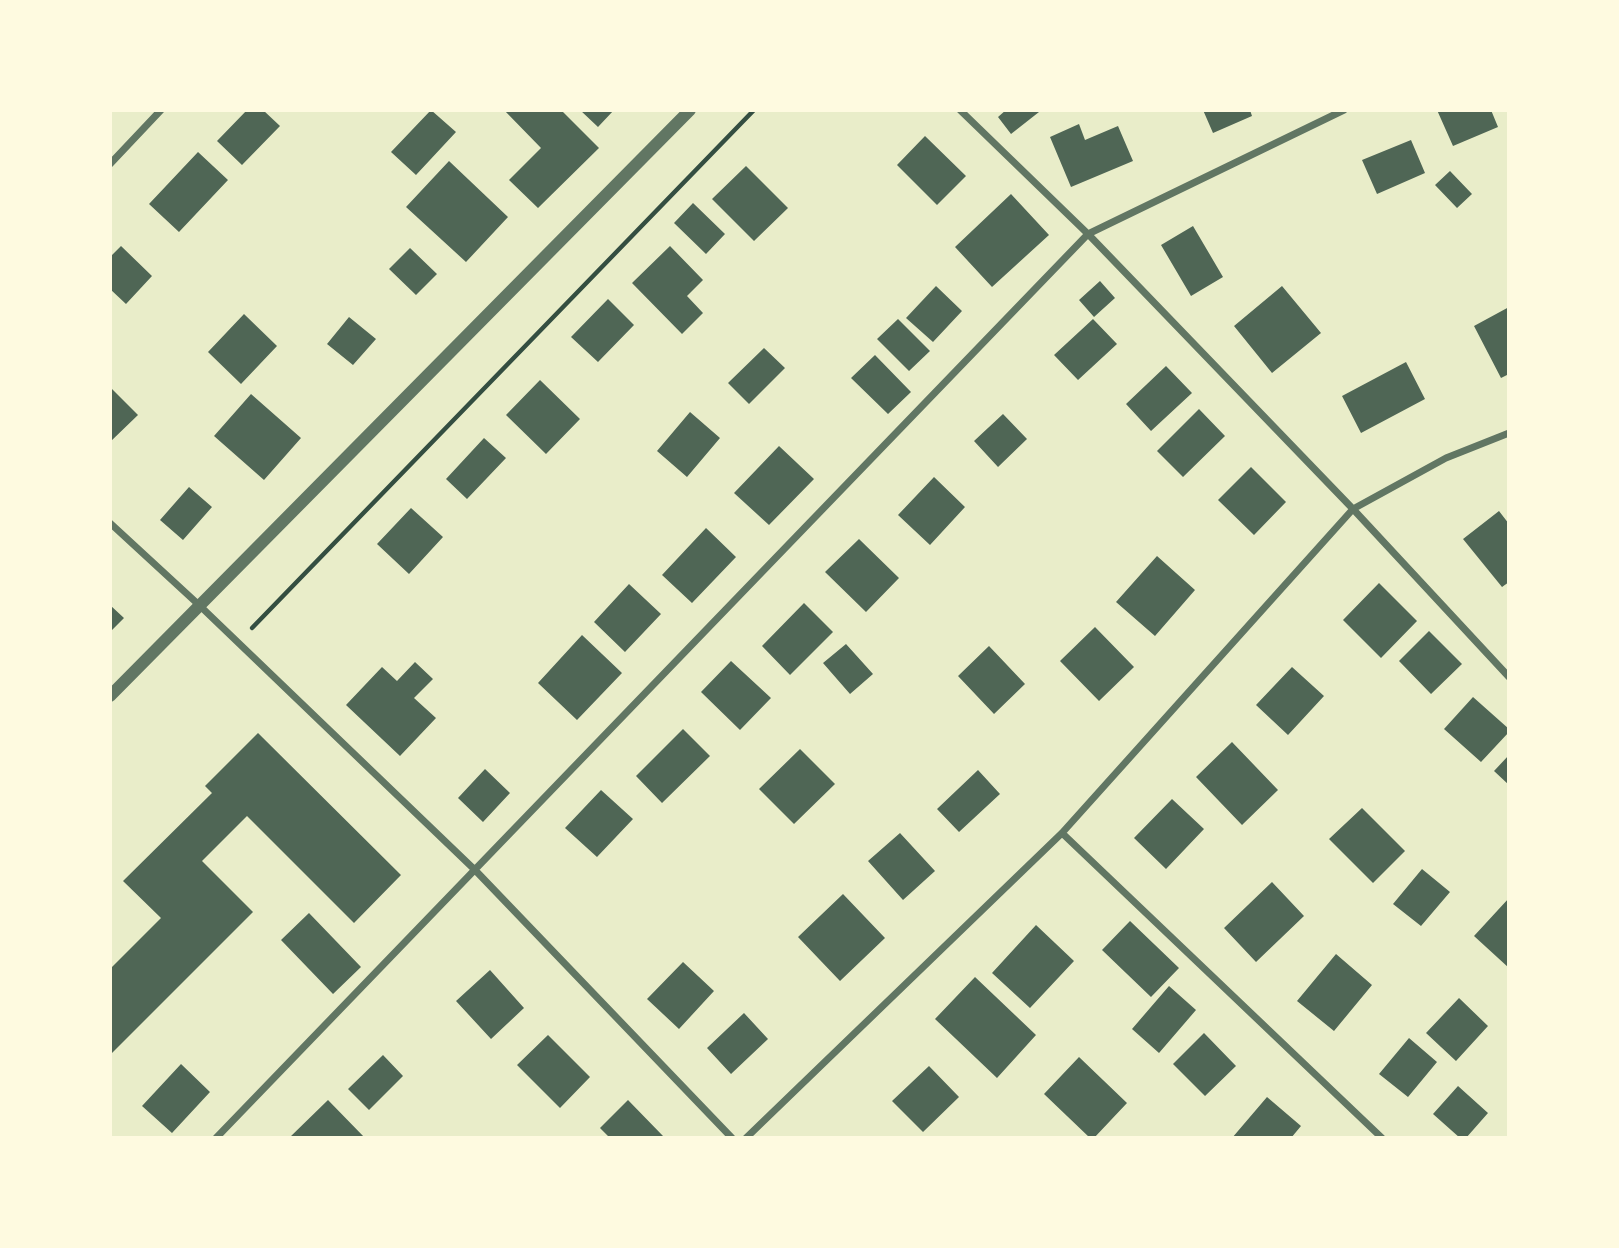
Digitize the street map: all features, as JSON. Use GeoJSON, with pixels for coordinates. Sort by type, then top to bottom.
{"type":"FeatureCollection","features":[{"type":"Feature","properties":{"kind":"street"},"geometry":{"type":"LineString","coordinates":[[110,164],[161,110]]}},
{"type":"Feature","properties":{"kind":"street"},"geometry":{"type":"LineString","coordinates":[[110,696],[690,110]]}},
{"type":"Feature","properties":{"kind":"street"},"geometry":{"type":"LineString","coordinates":[[960,110],[1088,233],[1353,509],[1509,677]]}},
{"type":"Feature","properties":{"kind":"street"},"geometry":{"type":"LineString","coordinates":[[216,1138],[1088,233],[1344,110]]}},
{"type":"Feature","properties":{"kind":"street"},"geometry":{"type":"LineString","coordinates":[[746,1138],[1062,833],[1353,509],[1446,458],[1509,433]]}},
{"type":"Feature","properties":{"kind":"street"},"geometry":{"type":"LineString","coordinates":[[110,523],[475,870],[732,1138]]}},
{"type":"Feature","properties":{"kind":"street"},"geometry":{"type":"LineString","coordinates":[[1062,833],[1382,1138]]}},
{"type":"Feature","properties":{"kind":"path"},"geometry":{"type":"LineString","coordinates":[[252,628],[754,110]]}},
{"type":"Feature","properties":{"kind":"building"},"geometry":{"type":"Polygon","coordinates":[[[247,110],[263,110],[280,126],[242,165],[217,141],[247,110]]]}},
{"type":"Feature","properties":{"kind":"building"},"geometry":{"type":"Polygon","coordinates":[[[431,110],[456,132],[416,175],[391,152],[431,110]]]}},
{"type":"Feature","properties":{"kind":"building"},"geometry":{"type":"Polygon","coordinates":[[[504,110],[561,110],[599,148],[538,208],[509,180],[541,148],[504,110]]]}},
{"type":"Feature","properties":{"kind":"building"},"geometry":{"type":"Polygon","coordinates":[[[580,110],[614,110],[598,127],[580,110]]]}},
{"type":"Feature","properties":{"kind":"building"},"geometry":{"type":"Polygon","coordinates":[[[1006,110],[1039,112],[1011,134],[998,117],[1006,110]]]}},
{"type":"Feature","properties":{"kind":"building"},"geometry":{"type":"Polygon","coordinates":[[[1203,110],[1250,110],[1252,116],[1213,133],[1203,110]]]}},
{"type":"Feature","properties":{"kind":"building"},"geometry":{"type":"Polygon","coordinates":[[[1437,110],[1491,110],[1498,127],[1453,146],[1437,110]]]}},
{"type":"Feature","properties":{"kind":"building"},"geometry":{"type":"Polygon","coordinates":[[[1079,124],[1085,140],[1118,126],[1133,161],[1071,187],[1050,137],[1079,124]]]}},
{"type":"Feature","properties":{"kind":"building"},"geometry":{"type":"Polygon","coordinates":[[[925,136],[966,176],[937,205],[897,165],[925,136]]]}},
{"type":"Feature","properties":{"kind":"building"},"geometry":{"type":"Polygon","coordinates":[[[1411,140],[1425,173],[1377,194],[1362,160],[1411,140]]]}},
{"type":"Feature","properties":{"kind":"building"},"geometry":{"type":"Polygon","coordinates":[[[198,152],[228,180],[179,232],[149,204],[198,152]]]}},
{"type":"Feature","properties":{"kind":"building"},"geometry":{"type":"Polygon","coordinates":[[[449,161],[508,217],[466,262],[406,207],[449,161]]]}},
{"type":"Feature","properties":{"kind":"building"},"geometry":{"type":"Polygon","coordinates":[[[746,166],[788,208],[754,241],[712,199],[746,166]]]}},
{"type":"Feature","properties":{"kind":"building"},"geometry":{"type":"Polygon","coordinates":[[[1450,171],[1472,194],[1457,208],[1435,185],[1450,171]]]}},
{"type":"Feature","properties":{"kind":"building"},"geometry":{"type":"Polygon","coordinates":[[[1011,194],[1049,235],[992,287],[955,247],[1011,194]]]}},
{"type":"Feature","properties":{"kind":"building"},"geometry":{"type":"Polygon","coordinates":[[[693,203],[725,234],[706,254],[674,223],[693,203]]]}},
{"type":"Feature","properties":{"kind":"building"},"geometry":{"type":"Polygon","coordinates":[[[1193,226],[1223,277],[1191,296],[1161,245],[1193,226]]]}},
{"type":"Feature","properties":{"kind":"building"},"geometry":{"type":"Polygon","coordinates":[[[121,246],[152,276],[126,304],[110,289],[110,257],[121,246]]]}},
{"type":"Feature","properties":{"kind":"building"},"geometry":{"type":"Polygon","coordinates":[[[670,246],[703,280],[687,296],[703,313],[682,334],[632,283],[670,246]]]}},
{"type":"Feature","properties":{"kind":"building"},"geometry":{"type":"Polygon","coordinates":[[[410,248],[437,274],[416,295],[389,269],[410,248]]]}},
{"type":"Feature","properties":{"kind":"building"},"geometry":{"type":"Polygon","coordinates":[[[1100,281],[1115,298],[1094,317],[1079,300],[1100,281]]]}},
{"type":"Feature","properties":{"kind":"building"},"geometry":{"type":"Polygon","coordinates":[[[936,286],[962,311],[933,342],[906,318],[936,286]]]}},
{"type":"Feature","properties":{"kind":"building"},"geometry":{"type":"Polygon","coordinates":[[[1282,286],[1321,333],[1272,373],[1234,326],[1282,286]]]}},
{"type":"Feature","properties":{"kind":"building"},"geometry":{"type":"Polygon","coordinates":[[[608,299],[634,325],[598,362],[571,337],[608,299]]]}},
{"type":"Feature","properties":{"kind":"building"},"geometry":{"type":"Polygon","coordinates":[[[1509,307],[1509,374],[1501,378],[1474,326],[1509,307]]]}},
{"type":"Feature","properties":{"kind":"building"},"geometry":{"type":"Polygon","coordinates":[[[244,314],[277,346],[241,384],[208,352],[244,314]]]}},
{"type":"Feature","properties":{"kind":"building"},"geometry":{"type":"Polygon","coordinates":[[[349,317],[376,339],[353,365],[327,344],[349,317]]]}},
{"type":"Feature","properties":{"kind":"building"},"geometry":{"type":"Polygon","coordinates":[[[898,319],[930,351],[909,371],[877,339],[898,319]]]}},
{"type":"Feature","properties":{"kind":"building"},"geometry":{"type":"Polygon","coordinates":[[[1093,319],[1117,344],[1078,380],[1054,355],[1093,319]]]}},
{"type":"Feature","properties":{"kind":"building"},"geometry":{"type":"Polygon","coordinates":[[[764,348],[785,368],[749,404],[728,383],[764,348]]]}},
{"type":"Feature","properties":{"kind":"building"},"geometry":{"type":"Polygon","coordinates":[[[875,355],[911,392],[888,414],[851,378],[875,355]]]}},
{"type":"Feature","properties":{"kind":"building"},"geometry":{"type":"Polygon","coordinates":[[[1406,362],[1425,399],[1361,433],[1342,396],[1406,362]]]}},
{"type":"Feature","properties":{"kind":"building"},"geometry":{"type":"Polygon","coordinates":[[[1166,366],[1192,393],[1151,431],[1126,404],[1166,366]]]}},
{"type":"Feature","properties":{"kind":"building"},"geometry":{"type":"Polygon","coordinates":[[[540,380],[580,419],[546,454],[506,415],[540,380]]]}},
{"type":"Feature","properties":{"kind":"building"},"geometry":{"type":"Polygon","coordinates":[[[110,387],[138,415],[110,442],[110,387]]]}},
{"type":"Feature","properties":{"kind":"building"},"geometry":{"type":"Polygon","coordinates":[[[251,394],[301,438],[264,480],[214,436],[251,394]]]}},
{"type":"Feature","properties":{"kind":"building"},"geometry":{"type":"Polygon","coordinates":[[[1199,409],[1225,436],[1183,477],[1157,451],[1199,409]]]}},
{"type":"Feature","properties":{"kind":"building"},"geometry":{"type":"Polygon","coordinates":[[[690,412],[720,438],[687,477],[657,451],[690,412]]]}},
{"type":"Feature","properties":{"kind":"building"},"geometry":{"type":"Polygon","coordinates":[[[1003,414],[1027,439],[998,467],[974,441],[1003,414]]]}},
{"type":"Feature","properties":{"kind":"building"},"geometry":{"type":"Polygon","coordinates":[[[484,438],[506,458],[467,499],[446,479],[484,438]]]}},
{"type":"Feature","properties":{"kind":"building"},"geometry":{"type":"Polygon","coordinates":[[[779,446],[814,479],[769,525],[734,493],[779,446]]]}},
{"type":"Feature","properties":{"kind":"building"},"geometry":{"type":"Polygon","coordinates":[[[1251,467],[1286,502],[1254,535],[1218,500],[1251,467]]]}},
{"type":"Feature","properties":{"kind":"building"},"geometry":{"type":"Polygon","coordinates":[[[934,477],[965,507],[930,545],[898,515],[934,477]]]}},
{"type":"Feature","properties":{"kind":"building"},"geometry":{"type":"Polygon","coordinates":[[[189,487],[212,507],[183,540],[160,520],[189,487]]]}},
{"type":"Feature","properties":{"kind":"building"},"geometry":{"type":"Polygon","coordinates":[[[411,508],[443,537],[409,574],[377,544],[411,508]]]}},
{"type":"Feature","properties":{"kind":"building"},"geometry":{"type":"Polygon","coordinates":[[[1499,511],[1509,524],[1509,582],[1502,587],[1463,539],[1499,511]]]}},
{"type":"Feature","properties":{"kind":"building"},"geometry":{"type":"Polygon","coordinates":[[[706,528],[736,557],[692,603],[662,575],[706,528]]]}},
{"type":"Feature","properties":{"kind":"building"},"geometry":{"type":"Polygon","coordinates":[[[859,539],[899,578],[866,612],[825,572],[859,539]]]}},
{"type":"Feature","properties":{"kind":"building"},"geometry":{"type":"Polygon","coordinates":[[[1157,556],[1195,590],[1155,636],[1116,602],[1157,556]]]}},
{"type":"Feature","properties":{"kind":"building"},"geometry":{"type":"Polygon","coordinates":[[[1379,583],[1417,621],[1381,658],[1343,620],[1379,583]]]}},
{"type":"Feature","properties":{"kind":"building"},"geometry":{"type":"Polygon","coordinates":[[[629,584],[661,614],[625,652],[594,622],[629,584]]]}},
{"type":"Feature","properties":{"kind":"building"},"geometry":{"type":"Polygon","coordinates":[[[804,603],[833,632],[790,675],[762,646],[804,603]]]}},
{"type":"Feature","properties":{"kind":"building"},"geometry":{"type":"Polygon","coordinates":[[[110,605],[124,618],[110,632],[110,605]]]}},
{"type":"Feature","properties":{"kind":"building"},"geometry":{"type":"Polygon","coordinates":[[[1095,627],[1134,667],[1099,701],[1060,661],[1095,627]]]}},
{"type":"Feature","properties":{"kind":"building"},"geometry":{"type":"Polygon","coordinates":[[[1429,631],[1462,664],[1431,694],[1399,661],[1429,631]]]}},
{"type":"Feature","properties":{"kind":"building"},"geometry":{"type":"Polygon","coordinates":[[[582,635],[622,673],[577,720],[538,683],[582,635]]]}},
{"type":"Feature","properties":{"kind":"building"},"geometry":{"type":"Polygon","coordinates":[[[846,644],[873,674],[850,694],[823,663],[846,644]]]}},
{"type":"Feature","properties":{"kind":"building"},"geometry":{"type":"Polygon","coordinates":[[[989,646],[1025,684],[994,714],[958,676],[989,646]]]}},
{"type":"Feature","properties":{"kind":"building"},"geometry":{"type":"Polygon","coordinates":[[[731,661],[771,698],[740,730],[701,692],[731,661]]]}},
{"type":"Feature","properties":{"kind":"building"},"geometry":{"type":"Polygon","coordinates":[[[415,662],[433,679],[414,698],[436,718],[400,756],[346,705],[382,667],[397,681],[415,662]]]}},
{"type":"Feature","properties":{"kind":"building"},"geometry":{"type":"Polygon","coordinates":[[[1292,667],[1324,696],[1288,735],[1256,705],[1292,667]]]}},
{"type":"Feature","properties":{"kind":"building"},"geometry":{"type":"Polygon","coordinates":[[[1473,697],[1509,729],[1481,762],[1444,729],[1473,697]]]}},
{"type":"Feature","properties":{"kind":"building"},"geometry":{"type":"Polygon","coordinates":[[[683,729],[710,756],[662,803],[636,776],[683,729]]]}},
{"type":"Feature","properties":{"kind":"building"},"geometry":{"type":"Polygon","coordinates":[[[258,733],[401,875],[354,923],[247,816],[202,861],[253,912],[110,1055],[110,969],[161,918],[123,881],[212,793],[205,786],[258,733]]]}},
{"type":"Feature","properties":{"kind":"building"},"geometry":{"type":"Polygon","coordinates":[[[1232,742],[1278,790],[1242,825],[1196,777],[1232,742]]]}},
{"type":"Feature","properties":{"kind":"building"},"geometry":{"type":"Polygon","coordinates":[[[800,749],[835,784],[794,824],[759,789],[800,749]]]}},
{"type":"Feature","properties":{"kind":"building"},"geometry":{"type":"Polygon","coordinates":[[[1509,755],[1509,785],[1494,771],[1509,755]]]}},
{"type":"Feature","properties":{"kind":"building"},"geometry":{"type":"Polygon","coordinates":[[[485,769],[510,793],[483,822],[458,798],[485,769]]]}},
{"type":"Feature","properties":{"kind":"building"},"geometry":{"type":"Polygon","coordinates":[[[978,770],[1000,794],[959,832],[937,809],[978,770]]]}},
{"type":"Feature","properties":{"kind":"building"},"geometry":{"type":"Polygon","coordinates":[[[601,790],[633,819],[597,857],[565,828],[601,790]]]}},
{"type":"Feature","properties":{"kind":"building"},"geometry":{"type":"Polygon","coordinates":[[[1172,799],[1204,829],[1166,869],[1134,838],[1172,799]]]}},
{"type":"Feature","properties":{"kind":"building"},"geometry":{"type":"Polygon","coordinates":[[[1362,808],[1405,851],[1373,883],[1329,839],[1362,808]]]}},
{"type":"Feature","properties":{"kind":"building"},"geometry":{"type":"Polygon","coordinates":[[[900,833],[935,871],[903,900],[868,861],[900,833]]]}},
{"type":"Feature","properties":{"kind":"building"},"geometry":{"type":"Polygon","coordinates":[[[1422,869],[1450,892],[1421,926],[1393,904],[1422,869]]]}},
{"type":"Feature","properties":{"kind":"building"},"geometry":{"type":"Polygon","coordinates":[[[1272,882],[1304,916],[1256,962],[1224,928],[1272,882]]]}},
{"type":"Feature","properties":{"kind":"building"},"geometry":{"type":"Polygon","coordinates":[[[843,894],[885,938],[840,981],[798,937],[843,894]]]}},
{"type":"Feature","properties":{"kind":"building"},"geometry":{"type":"Polygon","coordinates":[[[1509,898],[1509,968],[1474,936],[1509,898]]]}},
{"type":"Feature","properties":{"kind":"building"},"geometry":{"type":"Polygon","coordinates":[[[309,913],[361,967],[333,994],[281,940],[309,913]]]}},
{"type":"Feature","properties":{"kind":"building"},"geometry":{"type":"Polygon","coordinates":[[[1130,921],[1179,968],[1151,997],[1102,950],[1130,921]]]}},
{"type":"Feature","properties":{"kind":"building"},"geometry":{"type":"Polygon","coordinates":[[[1036,925],[1074,961],[1030,1008],[992,973],[1036,925]]]}},
{"type":"Feature","properties":{"kind":"building"},"geometry":{"type":"Polygon","coordinates":[[[1336,954],[1372,985],[1334,1031],[1297,1001],[1336,954]]]}},
{"type":"Feature","properties":{"kind":"building"},"geometry":{"type":"Polygon","coordinates":[[[683,962],[714,991],[679,1029],[647,999],[683,962]]]}},
{"type":"Feature","properties":{"kind":"building"},"geometry":{"type":"Polygon","coordinates":[[[490,970],[524,1008],[491,1039],[456,1001],[490,970]]]}},
{"type":"Feature","properties":{"kind":"building"},"geometry":{"type":"Polygon","coordinates":[[[975,977],[1036,1035],[997,1078],[935,1019],[975,977]]]}},
{"type":"Feature","properties":{"kind":"building"},"geometry":{"type":"Polygon","coordinates":[[[1169,986],[1196,1010],[1159,1053],[1132,1029],[1169,986]]]}},
{"type":"Feature","properties":{"kind":"building"},"geometry":{"type":"Polygon","coordinates":[[[1459,998],[1488,1026],[1456,1061],[1426,1033],[1459,998]]]}},
{"type":"Feature","properties":{"kind":"building"},"geometry":{"type":"Polygon","coordinates":[[[744,1013],[768,1039],[731,1074],[707,1048],[744,1013]]]}},
{"type":"Feature","properties":{"kind":"building"},"geometry":{"type":"Polygon","coordinates":[[[1204,1033],[1236,1066],[1205,1096],[1173,1064],[1204,1033]]]}},
{"type":"Feature","properties":{"kind":"building"},"geometry":{"type":"Polygon","coordinates":[[[548,1035],[590,1077],[560,1108],[517,1065],[548,1035]]]}},
{"type":"Feature","properties":{"kind":"building"},"geometry":{"type":"Polygon","coordinates":[[[1409,1038],[1437,1062],[1408,1097],[1379,1074],[1409,1038]]]}},
{"type":"Feature","properties":{"kind":"building"},"geometry":{"type":"Polygon","coordinates":[[[383,1055],[403,1076],[369,1110],[348,1089],[383,1055]]]}},
{"type":"Feature","properties":{"kind":"building"},"geometry":{"type":"Polygon","coordinates":[[[1079,1057],[1127,1103],[1094,1138],[1090,1138],[1044,1094],[1079,1057]]]}},
{"type":"Feature","properties":{"kind":"building"},"geometry":{"type":"Polygon","coordinates":[[[181,1064],[210,1092],[172,1133],[142,1106],[181,1064]]]}},
{"type":"Feature","properties":{"kind":"building"},"geometry":{"type":"Polygon","coordinates":[[[929,1066],[959,1097],[923,1132],[892,1101],[929,1066]]]}},
{"type":"Feature","properties":{"kind":"building"},"geometry":{"type":"Polygon","coordinates":[[[1458,1086],[1488,1113],[1466,1138],[1460,1138],[1433,1114],[1458,1086]]]}},
{"type":"Feature","properties":{"kind":"building"},"geometry":{"type":"Polygon","coordinates":[[[1267,1097],[1301,1126],[1291,1138],[1232,1138],[1267,1097]]]}},
{"type":"Feature","properties":{"kind":"building"},"geometry":{"type":"Polygon","coordinates":[[[328,1100],[365,1138],[289,1138],[328,1100]]]}},
{"type":"Feature","properties":{"kind":"building"},"geometry":{"type":"Polygon","coordinates":[[[628,1100],[663,1136],[661,1138],[610,1138],[600,1128],[628,1100]]]}}]}
